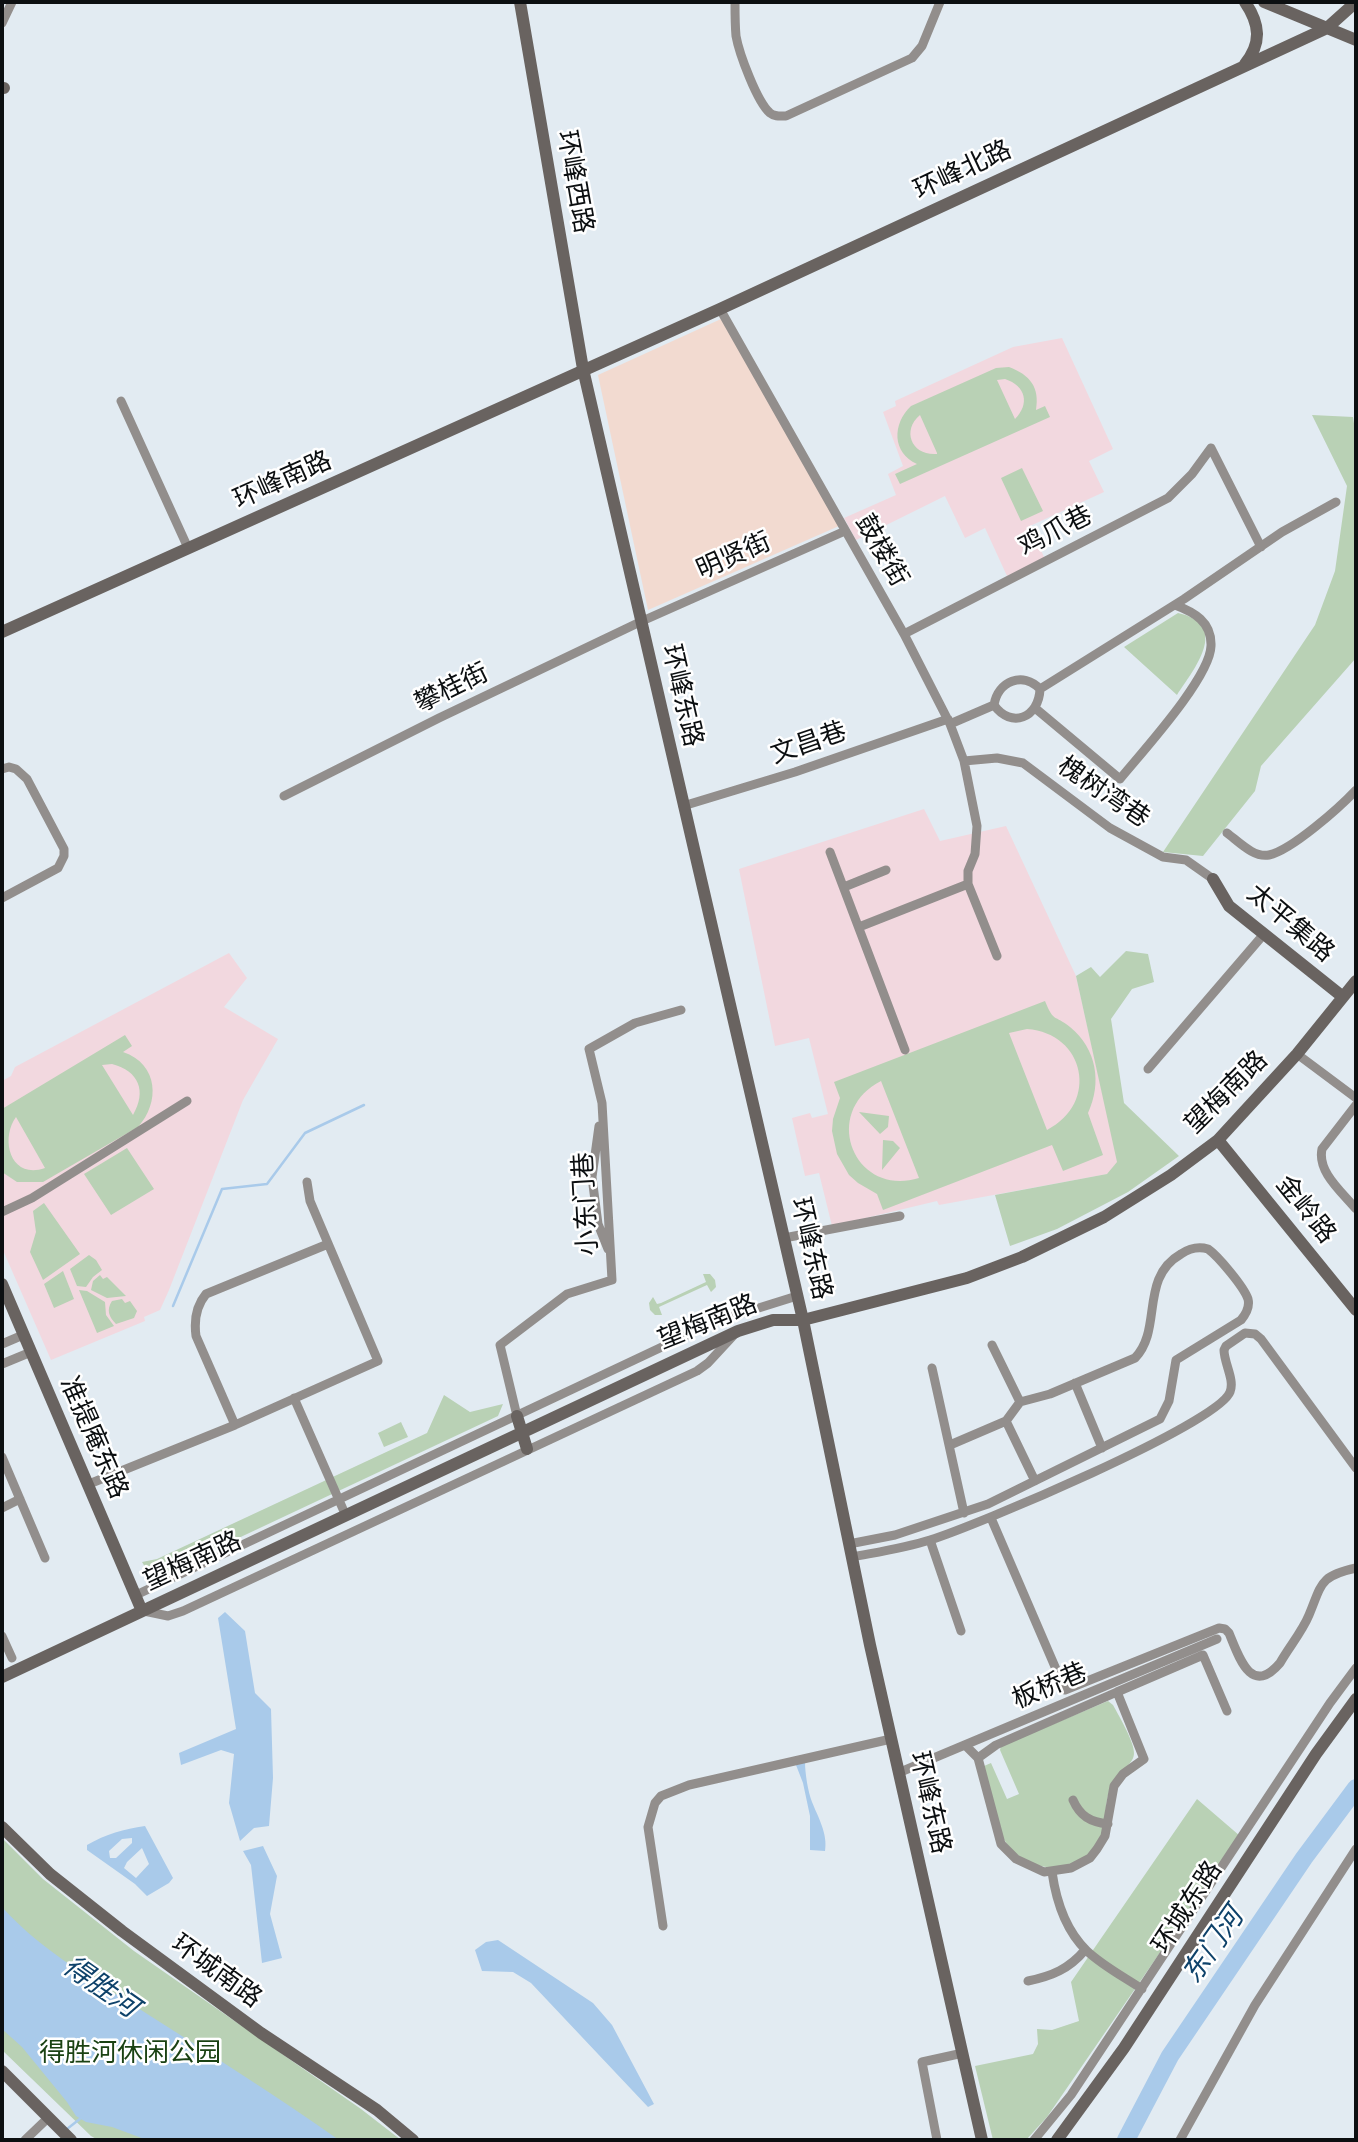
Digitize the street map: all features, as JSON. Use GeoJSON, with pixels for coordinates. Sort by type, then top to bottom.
{"type":"FeatureCollection","features":[{"type":"Feature","properties":{"kind":"main road","name":"环峰西路"},"geometry":{"type":"LineString","coordinates":[[520,2],[583,369]]}},
{"type":"Feature","properties":{"kind":"main road"},"geometry":{"type":"LineString","coordinates":[[1243,66],[1254,54],[1258,34],[1256,23],[1245,2]]}},
{"type":"Feature","properties":{"kind":"main road"},"geometry":{"type":"LineString","coordinates":[[1264,2],[1356,40]]}},
{"type":"Feature","properties":{"kind":"main road","name":"环峰北路"},"geometry":{"type":"LineString","coordinates":[[583,369],[720,309],[1327,28],[1356,2]]}},
{"type":"Feature","properties":{"kind":"main road","name":"环峰南路"},"geometry":{"type":"LineString","coordinates":[[2,632],[583,369]]}},
{"type":"Feature","properties":{"kind":"main road","name":"环峰东路"},"geometry":{"type":"LineString","coordinates":[[583,369],[803,1320],[898,1773],[982,2140]]}},
{"type":"Feature","properties":{"kind":"main road","name":"太平集路"},"geometry":{"type":"LineString","coordinates":[[1213,879],[1229,905],[1343,997]]}},
{"type":"Feature","properties":{"kind":"main road","name":"望梅南路"},"geometry":{"type":"LineString","coordinates":[[2,1677],[738,1331],[773,1320],[803,1320],[967,1278],[1022,1257],[1104,1217],[1171,1175],[1218,1140],[1297,1054],[1356,981]]}},
{"type":"Feature","properties":{"kind":"main road","name":"金岭路"},"geometry":{"type":"LineString","coordinates":[[1218,1140],[1356,1310]]}},
{"type":"Feature","properties":{"kind":"main road","name":"准提庵东路"},"geometry":{"type":"LineString","coordinates":[[2,1284],[142,1611]]}},
{"type":"Feature","properties":{"kind":"main road"},"geometry":{"type":"LineString","coordinates":[[517,1416],[527,1449]]}},
{"type":"Feature","properties":{"kind":"main road","name":"望梅南路"},"geometry":{"type":"LineString","coordinates":[[166,1600],[226,1572]]}},
{"type":"Feature","properties":{"kind":"main road","name":"环城东路"},"geometry":{"type":"LineString","coordinates":[[1057,2140],[1124,2048],[1316,1754],[1356,1699]]}},
{"type":"Feature","properties":{"kind":"main road","name":"环城南路"},"geometry":{"type":"LineString","coordinates":[[2,1827],[50,1874],[122,1931],[261,2033],[377,2110],[414,2140]]}},
{"type":"Feature","properties":{"kind":"main road"},"geometry":{"type":"LineString","coordinates":[[2,2071],[71,2140]]}},
{"type":"Feature","properties":{"kind":"street"},"geometry":{"type":"LineString","coordinates":[[2,23],[12,2]]}},
{"type":"Feature","properties":{"kind":"street"},"geometry":{"type":"LineString","coordinates":[[735,2],[736,35],[740,52],[758,95],[768,112],[786,116],[912,58],[922,46],[940,2]]}},
{"type":"Feature","properties":{"kind":"street","name":"鼓楼街"},"geometry":{"type":"LineString","coordinates":[[720,309],[904,634],[949,722],[964,761],[976,825],[975,853],[968,871],[968,884]]}},
{"type":"Feature","properties":{"kind":"street"},"geometry":{"type":"LineString","coordinates":[[121,401],[188,548]]}},
{"type":"Feature","properties":{"kind":"street","name":"鸡爪巷"},"geometry":{"type":"LineString","coordinates":[[904,634],[1168,498],[1192,474],[1212,448],[1261,547]]}},
{"type":"Feature","properties":{"kind":"street"},"geometry":{"type":"LineString","coordinates":[[1040,689],[1336,502]]}},
{"type":"Feature","properties":{"kind":"street","name":"明贤街"},"geometry":{"type":"LineString","coordinates":[[640,622],[845,531]]}},
{"type":"Feature","properties":{"kind":"street"},"geometry":{"type":"LineString","coordinates":[[1035,708],[1120,779],[1181,702],[1207,661],[1211,648],[1207,626],[1192,611],[1175,606]]}},
{"type":"Feature","properties":{"kind":"street","name":"攀桂街"},"geometry":{"type":"LineString","coordinates":[[284,796],[640,622]]}},
{"type":"Feature","properties":{"kind":"street"},"geometry":{"type":"LineString","coordinates":[[1015,680],[1033,682],[1040,689],[1040,699],[1035,708],[1020,718],[1000,713],[994,705],[996,694],[1015,680]]}},
{"type":"Feature","properties":{"kind":"street","name":"文昌巷"},"geometry":{"type":"LineString","coordinates":[[683,806],[949,722],[994,705]]}},
{"type":"Feature","properties":{"kind":"street","name":"槐树湾巷"},"geometry":{"type":"LineString","coordinates":[[964,761],[997,758],[1023,763],[1110,828],[1164,857],[1186,860],[1213,879]]}},
{"type":"Feature","properties":{"kind":"street"},"geometry":{"type":"LineString","coordinates":[[2,769],[9,767],[23,773],[64,849],[64,856],[58,868],[2,898]]}},
{"type":"Feature","properties":{"kind":"street"},"geometry":{"type":"LineString","coordinates":[[1227,833],[1252,852],[1268,855],[1283,849],[1318,824],[1356,790]]}},
{"type":"Feature","properties":{"kind":"street"},"geometry":{"type":"LineString","coordinates":[[830,852],[905,1049]]}},
{"type":"Feature","properties":{"kind":"street"},"geometry":{"type":"LineString","coordinates":[[844,887],[886,870]]}},
{"type":"Feature","properties":{"kind":"street"},"geometry":{"type":"LineString","coordinates":[[859,926],[968,884],[997,956]]}},
{"type":"Feature","properties":{"kind":"street"},"geometry":{"type":"LineString","coordinates":[[1147,1069],[1264,934]]}},
{"type":"Feature","properties":{"kind":"street","name":"小东门巷"},"geometry":{"type":"LineString","coordinates":[[517,1416],[500,1345],[567,1294],[612,1280],[602,1103],[589,1049],[635,1023],[681,1010]]}},
{"type":"Feature","properties":{"kind":"street"},"geometry":{"type":"LineString","coordinates":[[1297,1054],[1356,1098]]}},
{"type":"Feature","properties":{"kind":"street"},"geometry":{"type":"LineString","coordinates":[[2,1212],[32,1198],[187,1101]]}},
{"type":"Feature","properties":{"kind":"street"},"geometry":{"type":"LineString","coordinates":[[602,1103],[592,1177],[598,1224],[611,1257]]}},
{"type":"Feature","properties":{"kind":"street"},"geometry":{"type":"LineString","coordinates":[[1356,1105],[1321,1149],[1320,1157],[1323,1168],[1356,1209]]}},
{"type":"Feature","properties":{"kind":"street"},"geometry":{"type":"LineString","coordinates":[[89,1485],[235,1425],[378,1361],[310,1201],[307,1182]]}},
{"type":"Feature","properties":{"kind":"street"},"geometry":{"type":"LineString","coordinates":[[784,1238],[900,1216]]}},
{"type":"Feature","properties":{"kind":"street"},"geometry":{"type":"LineString","coordinates":[[235,1425],[196,1336],[194,1325],[201,1299],[206,1294],[328,1244]]}},
{"type":"Feature","properties":{"kind":"street"},"geometry":{"type":"LineString","coordinates":[[849,1544],[895,1535],[964,1513],[1160,1419],[1169,1401],[1176,1360],[1241,1320],[1247,1313],[1248,1305],[1244,1292],[1208,1249],[1200,1247],[1183,1252],[1165,1267],[1156,1281],[1141,1351],[1135,1358],[1050,1394],[1020,1402],[1006,1421],[950,1444]]}},
{"type":"Feature","properties":{"kind":"street"},"geometry":{"type":"LineString","coordinates":[[136,1595],[717,1321],[797,1296]]}},
{"type":"Feature","properties":{"kind":"street"},"geometry":{"type":"LineString","coordinates":[[142,1611],[168,1616],[183,1611],[697,1371],[709,1363],[738,1331]]}},
{"type":"Feature","properties":{"kind":"street"},"geometry":{"type":"LineString","coordinates":[[852,1557],[930,1541],[990,1518],[1170,1437],[1226,1399],[1231,1388],[1224,1350],[1245,1333],[1255,1334],[1261,1339],[1355,1465]]}},
{"type":"Feature","properties":{"kind":"street"},"geometry":{"type":"LineString","coordinates":[[2,1344],[23,1335]]}},
{"type":"Feature","properties":{"kind":"street"},"geometry":{"type":"LineString","coordinates":[[992,1345],[1020,1402]]}},
{"type":"Feature","properties":{"kind":"street"},"geometry":{"type":"LineString","coordinates":[[2,1364],[31,1352]]}},
{"type":"Feature","properties":{"kind":"street"},"geometry":{"type":"LineString","coordinates":[[932,1368],[964,1513]]}},
{"type":"Feature","properties":{"kind":"street"},"geometry":{"type":"LineString","coordinates":[[1075,1383],[1102,1448]]}},
{"type":"Feature","properties":{"kind":"street"},"geometry":{"type":"LineString","coordinates":[[294,1398],[346,1516]]}},
{"type":"Feature","properties":{"kind":"street"},"geometry":{"type":"LineString","coordinates":[[1006,1421],[1035,1481]]}},
{"type":"Feature","properties":{"kind":"street"},"geometry":{"type":"LineString","coordinates":[[2,1457],[45,1558]]}},
{"type":"Feature","properties":{"kind":"street"},"geometry":{"type":"LineString","coordinates":[[2,1508],[20,1499]]}},
{"type":"Feature","properties":{"kind":"street"},"geometry":{"type":"LineString","coordinates":[[990,1518],[1065,1689],[1219,1628],[1229,1633],[1246,1670],[1252,1675],[1261,1676],[1275,1670],[1280,1663],[1308,1616],[1320,1585],[1338,1572],[1356,1568]]}},
{"type":"Feature","properties":{"kind":"street"},"geometry":{"type":"LineString","coordinates":[[930,1541],[961,1631]]}},
{"type":"Feature","properties":{"kind":"street"},"geometry":{"type":"LineString","coordinates":[[2,1636],[12,1658]]}},
{"type":"Feature","properties":{"kind":"street","name":"板桥巷"},"geometry":{"type":"LineString","coordinates":[[898,1773],[1217,1639]]}},
{"type":"Feature","properties":{"kind":"street"},"geometry":{"type":"LineString","coordinates":[[978,1758],[996,1745],[1203,1655],[1227,1711]]}},
{"type":"Feature","properties":{"kind":"street"},"geometry":{"type":"LineString","coordinates":[[1034,2140],[1071,2095],[1330,1703],[1356,1668]]}},
{"type":"Feature","properties":{"kind":"street"},"geometry":{"type":"LineString","coordinates":[[965,1745],[978,1758],[1002,1844],[1010,1855],[1036,1870],[1052,1872],[1071,1868],[1090,1858],[1105,1836],[1111,1795],[1118,1781],[1130,1768],[1144,1759],[1117,1692]]}},
{"type":"Feature","properties":{"kind":"street"},"geometry":{"type":"LineString","coordinates":[[663,1926],[648,1827],[655,1803],[661,1796],[689,1786],[891,1739]]}},
{"type":"Feature","properties":{"kind":"street"},"geometry":{"type":"LineString","coordinates":[[1073,1800],[1085,1818],[1108,1824]]}},
{"type":"Feature","properties":{"kind":"street"},"geometry":{"type":"LineString","coordinates":[[1180,2140],[1255,2005],[1356,1849]]}},
{"type":"Feature","properties":{"kind":"street"},"geometry":{"type":"LineString","coordinates":[[1052,1872],[1065,1918],[1085,1950],[1142,1989]]}},
{"type":"Feature","properties":{"kind":"street"},"geometry":{"type":"LineString","coordinates":[[1028,1981],[1058,1973],[1072,1964],[1085,1950]]}},
{"type":"Feature","properties":{"kind":"street"},"geometry":{"type":"LineString","coordinates":[[937,2140],[922,2062],[963,2053]]}},
{"type":"Feature","properties":{"kind":"street"},"geometry":{"type":"LineString","coordinates":[[25,2140],[49,2117]]}},
{"type":"Feature","properties":{"kind":"shaded area"},"geometry":{"type":"Polygon","coordinates":[[[721,319],[839,526],[648,610],[598,375],[721,319]]]}},
{"type":"Feature","properties":{"kind":"shaded area"},"geometry":{"type":"Polygon","coordinates":[[[1062,338],[1113,449],[1089,461],[1104,492],[1030,526],[1045,559],[1007,576],[985,528],[965,538],[945,496],[856,540],[844,518],[896,495],[888,474],[903,466],[883,412],[896,406],[895,401],[1013,347],[1062,338]]]}},
{"type":"Feature","properties":{"kind":"shaded area"},"geometry":{"type":"Polygon","coordinates":[[[924,809],[940,841],[1006,826],[1076,976],[1118,1162],[1108,1174],[939,1205],[937,1201],[832,1226],[819,1173],[805,1176],[792,1118],[810,1113],[812,1118],[828,1114],[809,1038],[775,1046],[739,869],[924,809]]]}},
{"type":"Feature","properties":{"kind":"shaded area"},"geometry":{"type":"Polygon","coordinates":[[[229,953],[247,978],[224,1007],[278,1039],[243,1100],[169,1290],[160,1310],[144,1317],[145,1321],[51,1360],[2,1248],[2,1081],[11,1076],[15,1067],[229,953]]]}},
{"type":"Feature","properties":{"kind":"green space"},"geometry":{"type":"Polygon","coordinates":[[[1009,367],[1028,378],[1035,388],[1036,410],[1045,406],[1050,417],[900,484],[895,474],[917,464],[903,453],[897,438],[900,421],[905,413],[911,406],[996,368],[1009,367]],[[1005,379],[997,380],[1015,419],[1023,407],[1024,396],[1018,386],[1005,379]],[[920,415],[911,428],[912,441],[921,451],[937,454],[937,453],[920,415]]]}},
{"type":"Feature","properties":{"kind":"green space"},"geometry":{"type":"Polygon","coordinates":[[[1312,415],[1353,417],[1356,436],[1356,658],[1261,766],[1255,791],[1203,856],[1163,852],[1315,625],[1335,571],[1347,486],[1312,415]]]}},
{"type":"Feature","properties":{"kind":"green space"},"geometry":{"type":"Polygon","coordinates":[[[1022,468],[1043,511],[1021,521],[1001,478],[1022,468]]]}},
{"type":"Feature","properties":{"kind":"green space"},"geometry":{"type":"Polygon","coordinates":[[[1178,613],[1194,619],[1203,627],[1205,637],[1199,661],[1177,695],[1124,647],[1178,613]]]}},
{"type":"Feature","properties":{"kind":"green space"},"geometry":{"type":"Polygon","coordinates":[[[1126,951],[1148,954],[1154,982],[1132,989],[1111,1019],[1124,1103],[1179,1156],[1128,1192],[1057,1229],[1010,1246],[995,1195],[1107,1174],[1117,1162],[1076,976],[1091,967],[1100,977],[1126,951]]]}},
{"type":"Feature","properties":{"kind":"green space"},"geometry":{"type":"Polygon","coordinates":[[[1045,1001],[1053,1015],[1079,1036],[1091,1056],[1096,1078],[1088,1113],[1103,1155],[1063,1171],[1052,1145],[883,1210],[877,1194],[849,1175],[837,1154],[832,1131],[840,1098],[834,1082],[1045,1001]],[[1027,1029],[1009,1033],[1047,1130],[1064,1118],[1074,1103],[1079,1087],[1079,1071],[1073,1056],[1062,1043],[1047,1033],[1027,1029]],[[881,1081],[862,1095],[852,1112],[849,1131],[853,1149],[862,1164],[877,1176],[896,1181],[919,1178],[881,1081]]]}},
{"type":"Feature","properties":{"kind":"green space"},"geometry":{"type":"Polygon","coordinates":[[[125,1035],[132,1046],[123,1052],[144,1065],[152,1085],[150,1107],[138,1127],[43,1182],[17,1182],[2,1172],[2,1109],[125,1035]],[[112,1064],[102,1065],[133,1115],[139,1098],[138,1083],[129,1072],[112,1064]],[[16,1117],[9,1136],[11,1155],[23,1168],[45,1168],[16,1117]]]}},
{"type":"Feature","properties":{"kind":"green space"},"geometry":{"type":"Polygon","coordinates":[[[859,1112],[889,1116],[888,1127],[880,1134],[859,1112]]]}},
{"type":"Feature","properties":{"kind":"green space"},"geometry":{"type":"Polygon","coordinates":[[[883,1140],[893,1141],[900,1148],[882,1170],[883,1140]]]}},
{"type":"Feature","properties":{"kind":"green space"},"geometry":{"type":"Polygon","coordinates":[[[127,1148],[154,1189],[111,1215],[84,1174],[127,1148]]]}},
{"type":"Feature","properties":{"kind":"green space"},"geometry":{"type":"Polygon","coordinates":[[[44,1203],[80,1254],[43,1280],[30,1252],[36,1232],[33,1211],[44,1203]]]}},
{"type":"Feature","properties":{"kind":"green space"},"geometry":{"type":"Polygon","coordinates":[[[89,1255],[102,1270],[86,1287],[77,1286],[70,1269],[89,1255]]]}},
{"type":"Feature","properties":{"kind":"green space"},"geometry":{"type":"Polygon","coordinates":[[[63,1271],[74,1299],[54,1308],[44,1284],[63,1271]]]}},
{"type":"Feature","properties":{"kind":"green space"},"geometry":{"type":"Polygon","coordinates":[[[703,1274],[710,1274],[715,1280],[716,1287],[711,1292],[707,1285],[659,1307],[662,1315],[655,1315],[650,1310],[649,1303],[653,1297],[657,1304],[661,1303],[706,1282],[703,1274]]]}},
{"type":"Feature","properties":{"kind":"green space"},"geometry":{"type":"Polygon","coordinates":[[[100,1275],[103,1279],[107,1277],[126,1296],[107,1298],[91,1290],[93,1281],[100,1275]]]}},
{"type":"Feature","properties":{"kind":"green space"},"geometry":{"type":"Polygon","coordinates":[[[79,1290],[87,1291],[105,1302],[106,1315],[114,1326],[97,1333],[79,1290]]]}},
{"type":"Feature","properties":{"kind":"green space"},"geometry":{"type":"Polygon","coordinates":[[[122,1299],[125,1303],[130,1301],[137,1311],[134,1318],[116,1324],[110,1316],[109,1307],[112,1301],[122,1299]]]}},
{"type":"Feature","properties":{"kind":"green space"},"geometry":{"type":"Polygon","coordinates":[[[444,1395],[470,1412],[503,1404],[498,1416],[162,1574],[145,1567],[142,1562],[157,1559],[427,1433],[444,1395]]]}},
{"type":"Feature","properties":{"kind":"green space"},"geometry":{"type":"Polygon","coordinates":[[[401,1422],[408,1437],[384,1447],[378,1433],[401,1422]]]}},
{"type":"Feature","properties":{"kind":"green space"},"geometry":{"type":"Polygon","coordinates":[[[1108,1701],[1113,1705],[1126,1730],[1134,1754],[1112,1784],[1101,1836],[1092,1850],[1067,1866],[1052,1868],[1024,1859],[1002,1836],[984,1766],[991,1763],[1007,1799],[1019,1794],[1000,1750],[1001,1746],[1108,1701]]]}},
{"type":"Feature","properties":{"kind":"green space"},"geometry":{"type":"Polygon","coordinates":[[[1197,1799],[1240,1836],[1047,2117],[1026,2140],[993,2140],[975,2066],[1033,2054],[1038,2044],[1037,2029],[1052,2030],[1079,2021],[1071,1982],[1197,1799]]]}},
{"type":"Feature","properties":{"kind":"green space","name":"得胜河休闲公园"},"geometry":{"type":"Polygon","coordinates":[[[2,1838],[43,1879],[134,1951],[361,2109],[401,2140],[98,2140],[91,2136],[2,2050],[2,1838]]]}},
{"type":"Feature","properties":{"kind":"water"},"geometry":{"type":"Polygon","coordinates":[[[225,1612],[245,1631],[255,1693],[271,1709],[273,1778],[269,1826],[254,1828],[240,1841],[229,1803],[234,1754],[221,1750],[181,1765],[179,1753],[236,1729],[218,1618],[225,1612]]]}},
{"type":"Feature","properties":{"kind":"water"},"geometry":{"type":"Polygon","coordinates":[[[805,1762],[809,1793],[824,1832],[825,1851],[810,1850],[810,1816],[796,1765],[805,1762]]]}},
{"type":"Feature","properties":{"kind":"water"},"geometry":{"type":"Polygon","coordinates":[[[145,1826],[173,1878],[147,1896],[135,1884],[87,1850],[87,1845],[115,1832],[145,1826]],[[132,1838],[122,1839],[109,1851],[110,1858],[116,1858],[132,1843],[132,1838]],[[142,1848],[124,1868],[136,1878],[149,1864],[142,1848]]]}},
{"type":"Feature","properties":{"kind":"water"},"geometry":{"type":"Polygon","coordinates":[[[263,1846],[277,1876],[270,1914],[282,1958],[262,1963],[251,1865],[243,1851],[263,1846]]]}},
{"type":"Feature","properties":{"kind":"water","name":"得胜河"},"geometry":{"type":"Polygon","coordinates":[[[2,1907],[18,1924],[73,1967],[246,2077],[339,2140],[147,2140],[112,2127],[86,2122],[76,2116],[22,2047],[2,2029],[2,1907]]]}},
{"type":"Feature","properties":{"kind":"water"},"geometry":{"type":"Polygon","coordinates":[[[498,1940],[593,2003],[612,2025],[654,2104],[648,2107],[531,1983],[513,1972],[482,1971],[475,1950],[486,1942],[498,1940]]]}},
{"type":"Feature","properties":{"kind":"waterway"},"geometry":{"type":"LineString","coordinates":[[173,1306],[222,1189],[267,1184],[305,1133],[364,1105]]}},
{"type":"Feature","properties":{"kind":"waterway","name":"东门河"},"geometry":{"type":"LineString","coordinates":[[1126,2140],[1170,2056],[1304,1858],[1356,1788]]}},
{"type":"Feature","properties":{"kind":"waterway"},"geometry":{"type":"LineString","coordinates":[[67,2129],[81,2118]]}}]}
